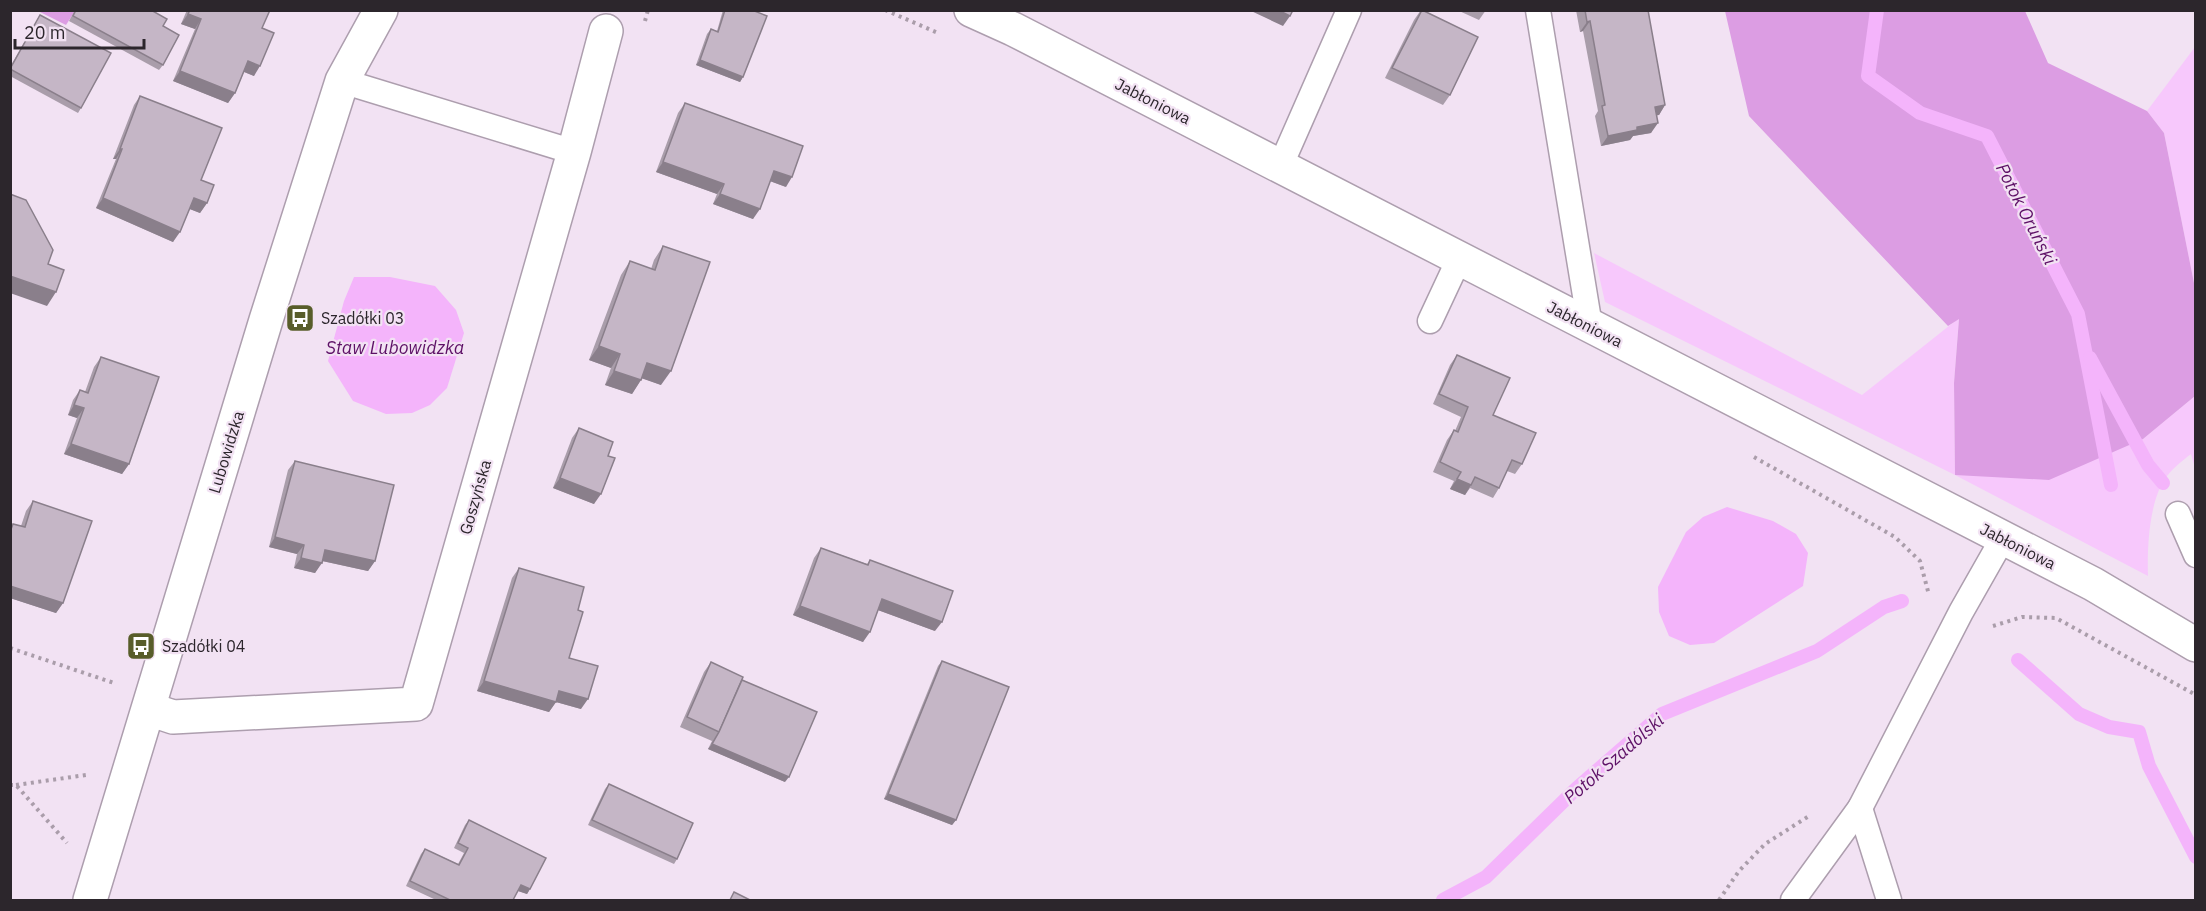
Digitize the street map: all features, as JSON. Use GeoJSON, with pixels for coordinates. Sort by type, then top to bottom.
{"type":"FeatureCollection","features":[{"type":"Feature","properties":{"kind":"street","name":"Lubowidzka"},"geometry":{"type":"LineString","coordinates":[[90,900],[266,320],[342,81],[381,10]]}},
{"type":"Feature","properties":{"kind":"street","name":"Jabłoniowa"},"geometry":{"type":"LineString","coordinates":[[971,10],[2093,584],[2196,645]]}},
{"type":"Feature","properties":{"kind":"street","name":"Goszyńska"},"geometry":{"type":"LineString","coordinates":[[149,709],[173,717],[416,704],[574,152],[606,31]]}},
{"type":"Feature","properties":{"kind":"lane"},"geometry":{"type":"LineString","coordinates":[[1280,167],[1349,10]]}},
{"type":"Feature","properties":{"kind":"lane"},"geometry":{"type":"LineString","coordinates":[[1538,10],[1590,326]]}},
{"type":"Feature","properties":{"kind":"lane"},"geometry":{"type":"LineString","coordinates":[[342,81],[574,152]]}},
{"type":"Feature","properties":{"kind":"lane"},"geometry":{"type":"LineString","coordinates":[[1430,321],[1459,259]]}},
{"type":"Feature","properties":{"kind":"lane"},"geometry":{"type":"LineString","coordinates":[[2178,514],[2196,555]]}},
{"type":"Feature","properties":{"kind":"lane"},"geometry":{"type":"LineString","coordinates":[[1793,900],[1860,808],[1961,612],[2003,538]]}},
{"type":"Feature","properties":{"kind":"lane"},"geometry":{"type":"LineString","coordinates":[[1860,808],[1889,900]]}},
{"type":"Feature","properties":{"kind":"path"},"geometry":{"type":"LineString","coordinates":[[1926,605],[1929,595]]}},
{"type":"Feature","properties":{"kind":"path"},"geometry":{"type":"LineString","coordinates":[[1990,627],[2022,617],[2056,618],[2196,695]]}},
{"type":"Feature","properties":{"kind":"path"},"geometry":{"type":"LineString","coordinates":[[10,648],[118,684]]}},
{"type":"Feature","properties":{"kind":"path"},"geometry":{"type":"LineString","coordinates":[[13,785],[92,774]]}},
{"type":"Feature","properties":{"kind":"path"},"geometry":{"type":"LineString","coordinates":[[13,785],[70,846]]}},
{"type":"Feature","properties":{"kind":"path"},"geometry":{"type":"LineString","coordinates":[[1719,900],[1739,871],[1765,844],[1815,813]]}},
{"type":"Feature","properties":{"kind":"shaded area"},"geometry":{"type":"Polygon","coordinates":[[[38,11],[75,11],[66,25],[38,11]]]}},
{"type":"Feature","properties":{"kind":"shaded area"},"geometry":{"type":"Polygon","coordinates":[[[1725,11],[2025,11],[2048,63],[2147,111],[2164,133],[2195,288],[2195,396],[2143,439],[2049,480],[1955,475],[1954,383],[1959,319],[1948,326],[1749,116],[1725,11]]]}},
{"type":"Feature","properties":{"kind":"shaded area"},"geometry":{"type":"Polygon","coordinates":[[[2195,47],[2195,288],[2164,133],[2147,111],[2195,47]]]}},
{"type":"Feature","properties":{"kind":"shaded area"},"geometry":{"type":"Polygon","coordinates":[[[1594,253],[1862,395],[1959,318],[1954,383],[1955,474],[2143,439],[2195,396],[2195,468],[2191,454],[2167,476],[2156,497],[2150,524],[2148,576],[1955,475],[1605,302],[1594,253]]]}},
{"type":"Feature","properties":{"kind":"water","name":"Staw Lubowidzka"},"geometry":{"type":"Polygon","coordinates":[[[354,277],[390,277],[435,286],[456,310],[464,333],[447,388],[430,405],[412,413],[386,414],[353,401],[328,361],[344,301],[354,277]]]}},
{"type":"Feature","properties":{"kind":"water"},"geometry":{"type":"Polygon","coordinates":[[[1727,507],[1773,521],[1796,534],[1808,553],[1803,586],[1714,643],[1690,645],[1669,636],[1659,612],[1658,587],[1686,532],[1703,517],[1727,507]]]}},
{"type":"Feature","properties":{"kind":"building"},"geometry":{"type":"Polygon","coordinates":[[[76,10],[151,10],[167,19],[163,26],[179,35],[163,65],[73,16],[76,10]]]}},
{"type":"Feature","properties":{"kind":"building"},"geometry":{"type":"Polygon","coordinates":[[[190,10],[270,10],[262,28],[274,33],[260,66],[248,61],[235,93],[180,71],[201,19],[188,14],[190,10]]]}},
{"type":"Feature","properties":{"kind":"building"},"geometry":{"type":"Polygon","coordinates":[[[725,10],[752,10],[767,16],[743,77],[700,60],[711,29],[718,32],[725,10]]]}},
{"type":"Feature","properties":{"kind":"building"},"geometry":{"type":"Polygon","coordinates":[[[1278,10],[1293,10],[1290,16],[1278,10]]]}},
{"type":"Feature","properties":{"kind":"building"},"geometry":{"type":"Polygon","coordinates":[[[1422,10],[1478,37],[1450,95],[1392,68],[1422,10]]]}},
{"type":"Feature","properties":{"kind":"building"},"geometry":{"type":"Polygon","coordinates":[[[1585,10],[1648,10],[1665,105],[1655,107],[1658,123],[1608,136],[1602,106],[1605,105],[1590,21],[1587,22],[1585,10]]]}},
{"type":"Feature","properties":{"kind":"building"},"geometry":{"type":"Polygon","coordinates":[[[40,15],[111,53],[81,108],[10,69],[40,15]]]}},
{"type":"Feature","properties":{"kind":"building"},"geometry":{"type":"Polygon","coordinates":[[[140,96],[222,128],[201,180],[214,185],[207,203],[194,198],[180,232],[103,198],[140,96]]]}},
{"type":"Feature","properties":{"kind":"building"},"geometry":{"type":"Polygon","coordinates":[[[685,103],[803,146],[792,177],[774,171],[760,209],[720,194],[724,184],[663,162],[685,103]]]}},
{"type":"Feature","properties":{"kind":"building"},"geometry":{"type":"Polygon","coordinates":[[[10,194],[26,200],[53,250],[48,264],[64,270],[56,292],[10,276],[10,194]]]}},
{"type":"Feature","properties":{"kind":"building"},"geometry":{"type":"Polygon","coordinates":[[[663,246],[710,262],[671,371],[647,363],[641,380],[614,371],[620,354],[599,346],[630,261],[655,270],[663,246]]]}},
{"type":"Feature","properties":{"kind":"building"},"geometry":{"type":"Polygon","coordinates":[[[1457,355],[1510,378],[1493,415],[1536,433],[1522,464],[1512,460],[1499,488],[1475,477],[1471,485],[1457,479],[1461,472],[1440,462],[1454,430],[1458,432],[1468,407],[1439,394],[1457,355]]]}},
{"type":"Feature","properties":{"kind":"building"},"geometry":{"type":"Polygon","coordinates":[[[101,357],[159,377],[129,464],[71,444],[84,408],[74,405],[80,390],[88,393],[101,357]]]}},
{"type":"Feature","properties":{"kind":"building"},"geometry":{"type":"Polygon","coordinates":[[[579,428],[613,442],[608,456],[615,458],[601,494],[560,478],[579,428]]]}},
{"type":"Feature","properties":{"kind":"building"},"geometry":{"type":"Polygon","coordinates":[[[295,461],[394,485],[375,561],[325,550],[322,563],[301,558],[304,545],[275,537],[295,461]]]}},
{"type":"Feature","properties":{"kind":"building"},"geometry":{"type":"Polygon","coordinates":[[[33,501],[92,521],[63,603],[10,586],[10,532],[13,524],[25,527],[33,501]]]}},
{"type":"Feature","properties":{"kind":"building"},"geometry":{"type":"Polygon","coordinates":[[[821,548],[868,565],[870,560],[953,591],[942,622],[882,599],[870,632],[800,606],[821,548]]]}},
{"type":"Feature","properties":{"kind":"building"},"geometry":{"type":"Polygon","coordinates":[[[519,568],[584,587],[578,610],[583,612],[569,658],[598,666],[588,699],[559,691],[556,702],[484,681],[519,568]]]}},
{"type":"Feature","properties":{"kind":"building"},"geometry":{"type":"Polygon","coordinates":[[[942,661],[1009,687],[956,820],[888,794],[942,661]]]}},
{"type":"Feature","properties":{"kind":"building"},"geometry":{"type":"Polygon","coordinates":[[[711,662],[743,677],[719,732],[687,717],[711,662]]]}},
{"type":"Feature","properties":{"kind":"building"},"geometry":{"type":"Polygon","coordinates":[[[742,680],[817,712],[789,777],[712,744],[742,680]]]}},
{"type":"Feature","properties":{"kind":"building"},"geometry":{"type":"Polygon","coordinates":[[[609,784],[693,823],[677,859],[592,820],[609,784]]]}},
{"type":"Feature","properties":{"kind":"building"},"geometry":{"type":"Polygon","coordinates":[[[469,820],[546,858],[530,889],[521,885],[513,900],[450,900],[410,881],[425,849],[459,865],[468,848],[458,843],[469,820]]]}},
{"type":"Feature","properties":{"kind":"building"},"geometry":{"type":"Polygon","coordinates":[[[734,892],[750,900],[730,900],[734,892]]]}},
{"type":"Feature","properties":{"kind":"waterway","name":"Potok Oruński"},"geometry":{"type":"LineString","coordinates":[[1877,10],[1868,76],[1920,113],[1987,136],[2078,314],[2111,485]]}},
{"type":"Feature","properties":{"kind":"waterway"},"geometry":{"type":"LineString","coordinates":[[2090,358],[2148,465],[2163,483]]}},
{"type":"Feature","properties":{"kind":"waterway","name":"Potok Szadólski"},"geometry":{"type":"LineString","coordinates":[[1443,900],[1486,877],[1577,788],[1662,714],[1817,651],[1884,607],[1902,601]]}},
{"type":"Feature","properties":{"kind":"waterway","name":"Potok Oruński"},"geometry":{"type":"LineString","coordinates":[[2018,660],[2079,714],[2109,727],[2139,732],[2149,766],[2196,857]]}},
{"type":"Feature","properties":{"kind":"place","name":"Szadółki 03"},"geometry":{"type":"Point","coordinates":[300,318]}},
{"type":"Feature","properties":{"kind":"place","name":"Szadółki 04"},"geometry":{"type":"Point","coordinates":[141,646]}}]}
